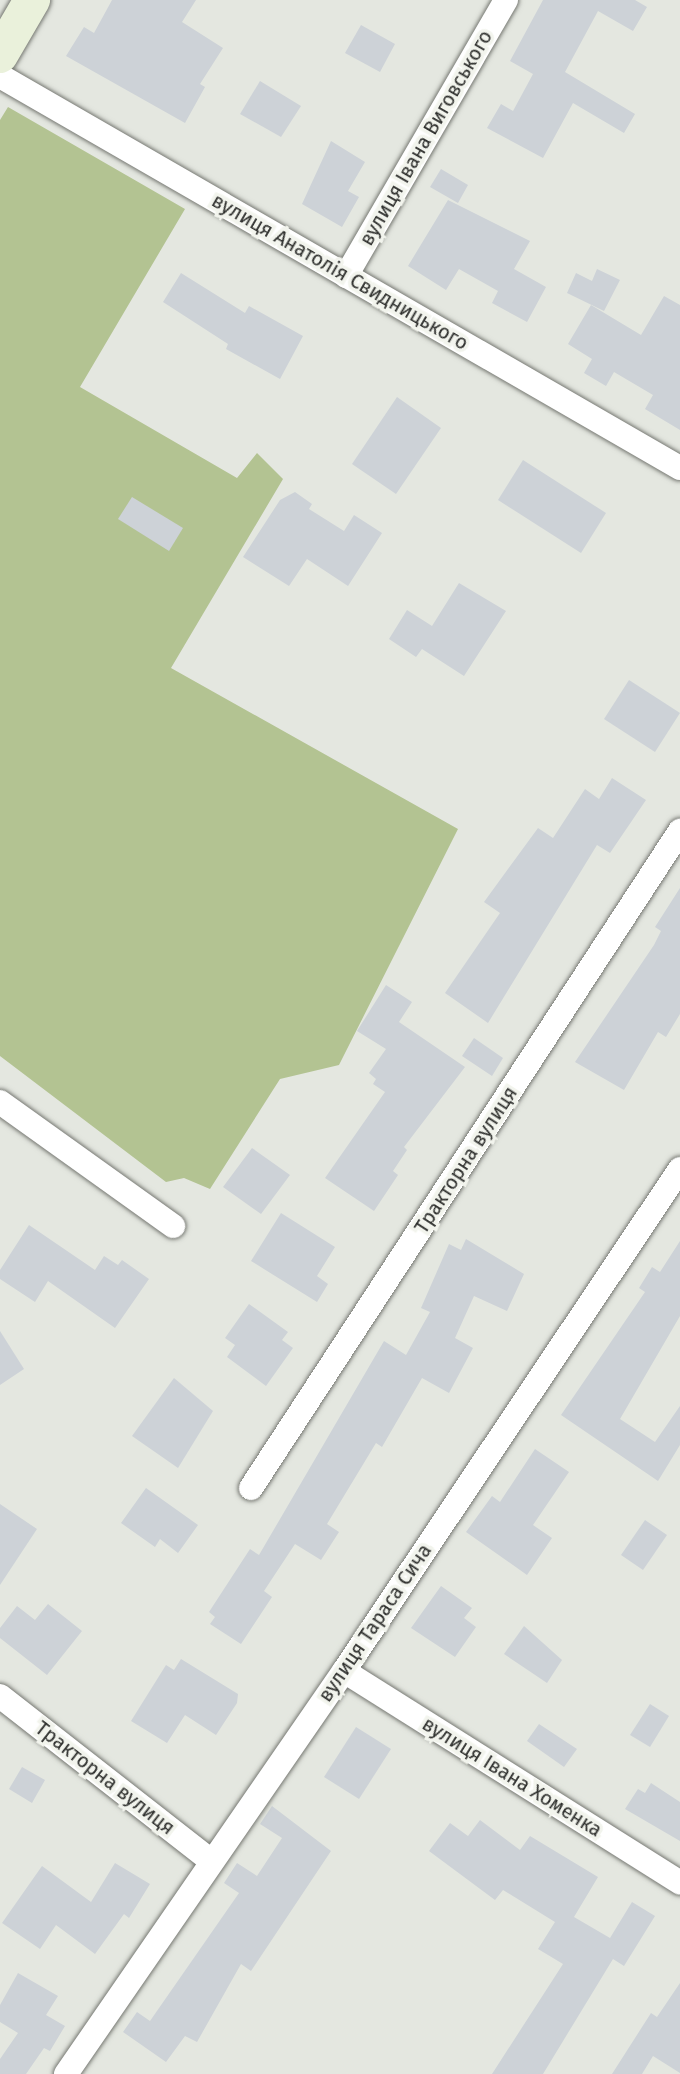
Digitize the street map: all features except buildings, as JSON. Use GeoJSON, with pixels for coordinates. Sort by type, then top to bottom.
{"type":"FeatureCollection","features":[{"type":"Feature","properties":{"kind":"main road"},"geometry":{"type":"LineString","coordinates":[[0,55],[32,0]]}},
{"type":"Feature","properties":{"kind":"street","name":"вулиця Івана Виговського"},"geometry":{"type":"LineString","coordinates":[[346,276],[506,0]]}},
{"type":"Feature","properties":{"kind":"street","name":"вулиця Анатолія Свидницького"},"geometry":{"type":"LineString","coordinates":[[0,76],[680,468]]}},
{"type":"Feature","properties":{"kind":"street","name":"Тракторна вулиця"},"geometry":{"type":"LineString","coordinates":[[251,1488],[680,831]]}},
{"type":"Feature","properties":{"kind":"street"},"geometry":{"type":"LineString","coordinates":[[0,1102],[173,1226]]}},
{"type":"Feature","properties":{"kind":"street","name":"вулиця Тараса Сича"},"geometry":{"type":"LineString","coordinates":[[66,2074],[210,1860],[344,1671],[680,1169]]}},
{"type":"Feature","properties":{"kind":"street","name":"вулиця Івана Хоменка"},"geometry":{"type":"LineString","coordinates":[[344,1671],[680,1883]]}},
{"type":"Feature","properties":{"kind":"street","name":"Тракторна вулиця"},"geometry":{"type":"LineString","coordinates":[[0,1696],[210,1860]]}},
{"type":"Feature","properties":{"kind":"green space"},"geometry":{"type":"Polygon","coordinates":[[[8,107],[185,209],[80,387],[237,478],[257,453],[283,479],[171,668],[458,829],[339,1065],[280,1079],[210,1189],[184,1178],[166,1182],[0,1056],[0,120],[8,107]]]}}]}
